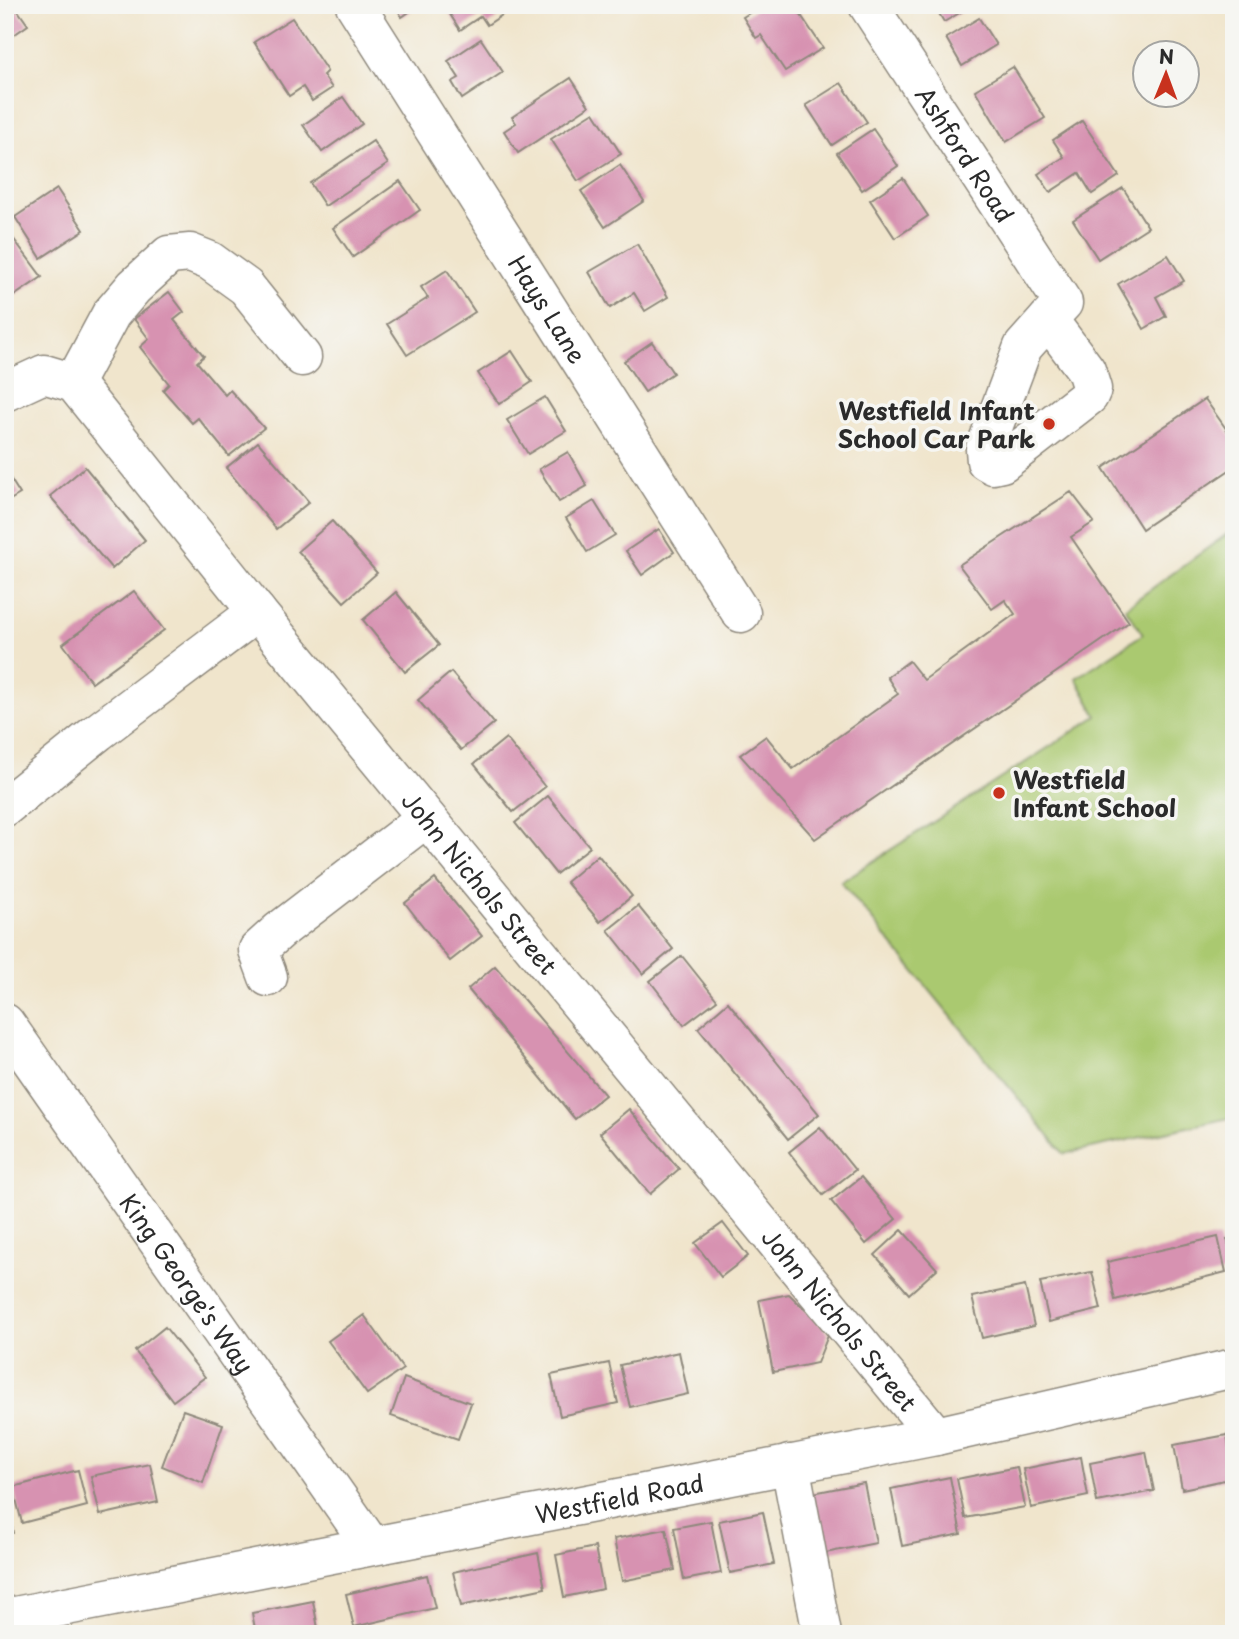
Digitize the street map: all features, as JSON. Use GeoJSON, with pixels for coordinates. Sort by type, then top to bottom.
{"type":"FeatureCollection","features":[{"type":"Feature","properties":{"kind":"street","name":"Hays Lane"},"geometry":{"type":"LineString","coordinates":[[355,5],[741,613]]}},
{"type":"Feature","properties":{"kind":"street","name":"Ashford Road"},"geometry":{"type":"LineString","coordinates":[[868,5],[1057,319],[1086,370],[1092,389],[1089,396],[1002,463],[993,465],[986,461],[985,449],[1023,347],[1057,319]]}},
{"type":"Feature","properties":{"kind":"street"},"geometry":{"type":"LineString","coordinates":[[5,392],[44,374],[74,383],[111,314],[134,287],[169,255],[190,253],[210,261],[246,287],[302,357]]}},
{"type":"Feature","properties":{"kind":"street","name":"John Nichols Street"},"geometry":{"type":"LineString","coordinates":[[74,383],[257,612],[936,1436]]}},
{"type":"Feature","properties":{"kind":"street"},"geometry":{"type":"LineString","coordinates":[[5,807],[98,732],[257,612]]}},
{"type":"Feature","properties":{"kind":"street"},"geometry":{"type":"LineString","coordinates":[[268,977],[258,950],[426,818]]}},
{"type":"Feature","properties":{"kind":"street","name":"King George's Way"},"geometry":{"type":"LineString","coordinates":[[5,1023],[371,1545]]}},
{"type":"Feature","properties":{"kind":"street","name":"Westfield Road"},"geometry":{"type":"LineString","coordinates":[[5,1618],[936,1436],[1234,1368]]}},
{"type":"Feature","properties":{"kind":"street"},"geometry":{"type":"LineString","coordinates":[[790,1464],[822,1634]]}},
{"type":"Feature","properties":{"kind":"green space"},"geometry":{"type":"Polygon","coordinates":[[[1234,529],[1234,1117],[1064,1154],[841,882],[1097,716],[1076,678],[1143,634],[1125,608],[1234,529]]]}},
{"type":"Feature","properties":{"kind":"building"},"geometry":{"type":"Polygon","coordinates":[[[5,5],[14,5],[28,25],[5,41],[5,5]]]}},
{"type":"Feature","properties":{"kind":"building"},"geometry":{"type":"Polygon","coordinates":[[[395,5],[419,5],[402,17],[395,5]]]}},
{"type":"Feature","properties":{"kind":"building"},"geometry":{"type":"Polygon","coordinates":[[[444,5],[508,5],[511,9],[487,25],[481,16],[460,30],[444,5]]]}},
{"type":"Feature","properties":{"kind":"building"},"geometry":{"type":"Polygon","coordinates":[[[758,5],[782,5],[784,9],[794,5],[823,48],[785,71],[761,35],[756,38],[743,17],[759,7],[758,5]]]}},
{"type":"Feature","properties":{"kind":"building"},"geometry":{"type":"Polygon","coordinates":[[[934,5],[973,5],[944,22],[934,5]]]}},
{"type":"Feature","properties":{"kind":"building"},"geometry":{"type":"Polygon","coordinates":[[[292,18],[327,71],[323,75],[332,88],[312,101],[303,87],[289,96],[254,42],[292,18]]]}},
{"type":"Feature","properties":{"kind":"building"},"geometry":{"type":"Polygon","coordinates":[[[979,18],[996,45],[962,66],[946,38],[979,18]]]}},
{"type":"Feature","properties":{"kind":"building"},"geometry":{"type":"Polygon","coordinates":[[[481,39],[503,72],[462,99],[452,82],[459,78],[448,61],[481,39]]]}},
{"type":"Feature","properties":{"kind":"building"},"geometry":{"type":"Polygon","coordinates":[[[1013,67],[1045,118],[1006,142],[975,90],[1013,67]]]}},
{"type":"Feature","properties":{"kind":"building"},"geometry":{"type":"Polygon","coordinates":[[[571,78],[589,106],[518,153],[504,131],[516,123],[512,117],[571,78]]]}},
{"type":"Feature","properties":{"kind":"building"},"geometry":{"type":"Polygon","coordinates":[[[841,83],[867,122],[832,145],[806,105],[841,83]]]}},
{"type":"Feature","properties":{"kind":"building"},"geometry":{"type":"Polygon","coordinates":[[[343,97],[362,124],[322,152],[303,125],[343,97]]]}},
{"type":"Feature","properties":{"kind":"building"},"geometry":{"type":"Polygon","coordinates":[[[594,112],[621,154],[578,181],[551,139],[594,112]]]}},
{"type":"Feature","properties":{"kind":"building"},"geometry":{"type":"Polygon","coordinates":[[[1082,121],[1119,176],[1092,194],[1079,173],[1050,192],[1038,174],[1064,157],[1053,140],[1082,121]]]}},
{"type":"Feature","properties":{"kind":"building"},"geometry":{"type":"Polygon","coordinates":[[[873,129],[898,166],[862,190],[837,153],[873,129]]]}},
{"type":"Feature","properties":{"kind":"building"},"geometry":{"type":"Polygon","coordinates":[[[373,141],[388,164],[325,206],[310,183],[373,141]]]}},
{"type":"Feature","properties":{"kind":"building"},"geometry":{"type":"Polygon","coordinates":[[[620,165],[644,201],[605,227],[581,191],[620,165]]]}},
{"type":"Feature","properties":{"kind":"building"},"geometry":{"type":"Polygon","coordinates":[[[903,178],[928,216],[895,238],[870,200],[903,178]]]}},
{"type":"Feature","properties":{"kind":"building"},"geometry":{"type":"Polygon","coordinates":[[[400,181],[420,210],[353,257],[333,228],[400,181]]]}},
{"type":"Feature","properties":{"kind":"building"},"geometry":{"type":"Polygon","coordinates":[[[1123,188],[1148,227],[1098,259],[1073,220],[1123,188]]]}},
{"type":"Feature","properties":{"kind":"building"},"geometry":{"type":"Polygon","coordinates":[[[57,189],[84,230],[41,258],[15,217],[57,189]]]}},
{"type":"Feature","properties":{"kind":"building"},"geometry":{"type":"Polygon","coordinates":[[[13,238],[42,277],[5,302],[5,244],[13,238]]]}},
{"type":"Feature","properties":{"kind":"building"},"geometry":{"type":"Polygon","coordinates":[[[637,244],[668,297],[645,311],[634,293],[610,308],[589,272],[637,244]]]}},
{"type":"Feature","properties":{"kind":"building"},"geometry":{"type":"Polygon","coordinates":[[[1168,255],[1184,281],[1156,297],[1166,316],[1144,329],[1118,284],[1168,255]]]}},
{"type":"Feature","properties":{"kind":"building"},"geometry":{"type":"Polygon","coordinates":[[[447,270],[475,312],[407,355],[387,324],[428,298],[421,287],[447,270]]]}},
{"type":"Feature","properties":{"kind":"building"},"geometry":{"type":"Polygon","coordinates":[[[169,292],[184,312],[174,320],[204,356],[197,362],[225,395],[230,390],[264,428],[229,456],[198,418],[192,423],[163,390],[169,384],[140,347],[149,339],[134,319],[169,292]]]}},
{"type":"Feature","properties":{"kind":"building"},"geometry":{"type":"Polygon","coordinates":[[[652,342],[673,373],[645,392],[624,361],[652,342]]]}},
{"type":"Feature","properties":{"kind":"building"},"geometry":{"type":"Polygon","coordinates":[[[512,351],[532,382],[499,404],[478,373],[512,351]]]}},
{"type":"Feature","properties":{"kind":"building"},"geometry":{"type":"Polygon","coordinates":[[[545,397],[566,431],[528,454],[507,420],[545,397]]]}},
{"type":"Feature","properties":{"kind":"building"},"geometry":{"type":"Polygon","coordinates":[[[1205,399],[1234,440],[1234,467],[1142,529],[1103,468],[1205,399]]]}},
{"type":"Feature","properties":{"kind":"building"},"geometry":{"type":"Polygon","coordinates":[[[258,442],[309,502],[276,529],[226,468],[258,442]]]}},
{"type":"Feature","properties":{"kind":"building"},"geometry":{"type":"Polygon","coordinates":[[[568,452],[587,486],[559,502],[539,469],[568,452]]]}},
{"type":"Feature","properties":{"kind":"building"},"geometry":{"type":"Polygon","coordinates":[[[85,467],[145,540],[112,569],[50,496],[85,467]]]}},
{"type":"Feature","properties":{"kind":"building"},"geometry":{"type":"Polygon","coordinates":[[[5,470],[20,494],[5,503],[5,470]]]}},
{"type":"Feature","properties":{"kind":"building"},"geometry":{"type":"Polygon","coordinates":[[[1071,492],[1094,522],[1071,537],[1129,622],[815,839],[740,755],[766,736],[793,769],[898,694],[887,677],[909,661],[924,680],[1015,614],[1005,600],[992,609],[959,565],[1071,492]]]}},
{"type":"Feature","properties":{"kind":"building"},"geometry":{"type":"Polygon","coordinates":[[[594,501],[615,535],[587,552],[566,518],[594,501]]]}},
{"type":"Feature","properties":{"kind":"building"},"geometry":{"type":"Polygon","coordinates":[[[332,521],[377,573],[344,602],[298,551],[332,521]]]}},
{"type":"Feature","properties":{"kind":"building"},"geometry":{"type":"Polygon","coordinates":[[[659,529],[674,552],[642,575],[626,551],[659,529]]]}},
{"type":"Feature","properties":{"kind":"building"},"geometry":{"type":"Polygon","coordinates":[[[134,591],[164,630],[92,683],[63,644],[134,591]]]}},
{"type":"Feature","properties":{"kind":"building"},"geometry":{"type":"Polygon","coordinates":[[[396,592],[439,645],[405,672],[363,620],[396,592]]]}},
{"type":"Feature","properties":{"kind":"building"},"geometry":{"type":"Polygon","coordinates":[[[451,672],[494,723],[461,750],[418,700],[451,672]]]}},
{"type":"Feature","properties":{"kind":"building"},"geometry":{"type":"Polygon","coordinates":[[[506,738],[545,787],[513,812],[474,764],[506,738]]]}},
{"type":"Feature","properties":{"kind":"building"},"geometry":{"type":"Polygon","coordinates":[[[548,796],[590,847],[556,874],[515,823],[548,796]]]}},
{"type":"Feature","properties":{"kind":"building"},"geometry":{"type":"Polygon","coordinates":[[[598,855],[632,896],[600,922],[566,882],[598,855]]]}},
{"type":"Feature","properties":{"kind":"building"},"geometry":{"type":"Polygon","coordinates":[[[435,879],[482,936],[450,961],[405,903],[435,879]]]}},
{"type":"Feature","properties":{"kind":"building"},"geometry":{"type":"Polygon","coordinates":[[[638,906],[673,949],[643,974],[608,930],[638,906]]]}},
{"type":"Feature","properties":{"kind":"building"},"geometry":{"type":"Polygon","coordinates":[[[682,956],[717,1000],[684,1025],[650,981],[682,956]]]}},
{"type":"Feature","properties":{"kind":"building"},"geometry":{"type":"Polygon","coordinates":[[[495,966],[605,1095],[575,1119],[468,989],[495,966]]]}},
{"type":"Feature","properties":{"kind":"building"},"geometry":{"type":"Polygon","coordinates":[[[728,1002],[819,1114],[788,1139],[698,1028],[728,1002]]]}},
{"type":"Feature","properties":{"kind":"building"},"geometry":{"type":"Polygon","coordinates":[[[629,1109],[679,1169],[650,1194],[600,1133],[629,1109]]]}},
{"type":"Feature","properties":{"kind":"building"},"geometry":{"type":"Polygon","coordinates":[[[820,1127],[855,1170],[823,1195],[789,1152],[820,1127]]]}},
{"type":"Feature","properties":{"kind":"building"},"geometry":{"type":"Polygon","coordinates":[[[861,1177],[896,1219],[866,1244],[831,1201],[861,1177]]]}},
{"type":"Feature","properties":{"kind":"building"},"geometry":{"type":"Polygon","coordinates":[[[723,1223],[748,1256],[721,1277],[695,1243],[723,1223]]]}},
{"type":"Feature","properties":{"kind":"building"},"geometry":{"type":"Polygon","coordinates":[[[902,1230],[937,1269],[909,1294],[875,1255],[902,1230]]]}},
{"type":"Feature","properties":{"kind":"building"},"geometry":{"type":"Polygon","coordinates":[[[1218,1237],[1226,1272],[1115,1300],[1107,1262],[1218,1237]]]}},
{"type":"Feature","properties":{"kind":"building"},"geometry":{"type":"Polygon","coordinates":[[[1234,1237],[1234,1260],[1233,1260],[1227,1239],[1234,1237]]]}},
{"type":"Feature","properties":{"kind":"building"},"geometry":{"type":"Polygon","coordinates":[[[1092,1272],[1101,1309],[1049,1322],[1040,1282],[1092,1272]]]}},
{"type":"Feature","properties":{"kind":"building"},"geometry":{"type":"Polygon","coordinates":[[[1025,1286],[1034,1326],[982,1338],[972,1297],[1025,1286]]]}},
{"type":"Feature","properties":{"kind":"building"},"geometry":{"type":"Polygon","coordinates":[[[789,1294],[829,1333],[817,1363],[773,1372],[759,1300],[789,1294]]]}},
{"type":"Feature","properties":{"kind":"building"},"geometry":{"type":"Polygon","coordinates":[[[364,1315],[403,1369],[367,1394],[328,1341],[364,1315]]]}},
{"type":"Feature","properties":{"kind":"building"},"geometry":{"type":"Polygon","coordinates":[[[165,1327],[205,1377],[173,1401],[135,1351],[165,1327]]]}},
{"type":"Feature","properties":{"kind":"building"},"geometry":{"type":"Polygon","coordinates":[[[679,1352],[688,1394],[630,1407],[620,1365],[679,1352]]]}},
{"type":"Feature","properties":{"kind":"building"},"geometry":{"type":"Polygon","coordinates":[[[609,1363],[618,1403],[560,1416],[551,1375],[609,1363]]]}},
{"type":"Feature","properties":{"kind":"building"},"geometry":{"type":"Polygon","coordinates":[[[404,1378],[471,1403],[458,1439],[391,1416],[404,1378]]]}},
{"type":"Feature","properties":{"kind":"building"},"geometry":{"type":"Polygon","coordinates":[[[183,1410],[223,1424],[203,1483],[162,1466],[183,1410]]]}},
{"type":"Feature","properties":{"kind":"building"},"geometry":{"type":"Polygon","coordinates":[[[1227,1435],[1234,1478],[1182,1489],[1174,1445],[1227,1435]]]}},
{"type":"Feature","properties":{"kind":"building"},"geometry":{"type":"Polygon","coordinates":[[[1146,1452],[1154,1491],[1097,1502],[1090,1463],[1146,1452]]]}},
{"type":"Feature","properties":{"kind":"building"},"geometry":{"type":"Polygon","coordinates":[[[1081,1457],[1088,1496],[1031,1508],[1023,1469],[1081,1457]]]}},
{"type":"Feature","properties":{"kind":"building"},"geometry":{"type":"Polygon","coordinates":[[[150,1464],[158,1502],[100,1515],[91,1476],[150,1464]]]}},
{"type":"Feature","properties":{"kind":"building"},"geometry":{"type":"Polygon","coordinates":[[[1017,1467],[1025,1507],[965,1518],[957,1479],[1017,1467]]]}},
{"type":"Feature","properties":{"kind":"building"},"geometry":{"type":"Polygon","coordinates":[[[78,1470],[87,1506],[22,1523],[13,1487],[78,1470]]]}},
{"type":"Feature","properties":{"kind":"building"},"geometry":{"type":"Polygon","coordinates":[[[950,1477],[961,1534],[902,1546],[891,1489],[950,1477]]]}},
{"type":"Feature","properties":{"kind":"building"},"geometry":{"type":"Polygon","coordinates":[[[864,1483],[876,1543],[820,1554],[808,1494],[864,1483]]]}},
{"type":"Feature","properties":{"kind":"building"},"geometry":{"type":"Polygon","coordinates":[[[7,1493],[13,1533],[5,1534],[5,1494],[7,1493]]]}},
{"type":"Feature","properties":{"kind":"building"},"geometry":{"type":"Polygon","coordinates":[[[763,1512],[774,1564],[730,1573],[719,1521],[763,1512]]]}},
{"type":"Feature","properties":{"kind":"building"},"geometry":{"type":"Polygon","coordinates":[[[711,1521],[721,1573],[684,1580],[674,1528],[711,1521]]]}},
{"type":"Feature","properties":{"kind":"building"},"geometry":{"type":"Polygon","coordinates":[[[666,1529],[675,1570],[622,1581],[614,1539],[666,1529]]]}},
{"type":"Feature","properties":{"kind":"building"},"geometry":{"type":"Polygon","coordinates":[[[595,1547],[603,1589],[564,1597],[556,1555],[595,1547]]]}},
{"type":"Feature","properties":{"kind":"building"},"geometry":{"type":"Polygon","coordinates":[[[538,1553],[545,1588],[461,1606],[453,1572],[538,1553]]]}},
{"type":"Feature","properties":{"kind":"building"},"geometry":{"type":"Polygon","coordinates":[[[427,1575],[435,1608],[354,1627],[346,1594],[427,1575]]]}},
{"type":"Feature","properties":{"kind":"building"},"geometry":{"type":"Polygon","coordinates":[[[313,1601],[319,1634],[256,1634],[252,1613],[313,1601]]]}},
{"type":"Feature","properties":{"kind":"building"},"geometry":{"type":"Polygon","coordinates":[[[244,1629],[245,1634],[228,1634],[228,1632],[244,1629]]]}},
{"type":"Feature","properties":{"kind":"place","name":"Westfield Infant School Car Park"},"geometry":{"type":"Point","coordinates":[1049,424]}},
{"type":"Feature","properties":{"kind":"place","name":"Westfield Infant School"},"geometry":{"type":"Point","coordinates":[999,793]}}]}
